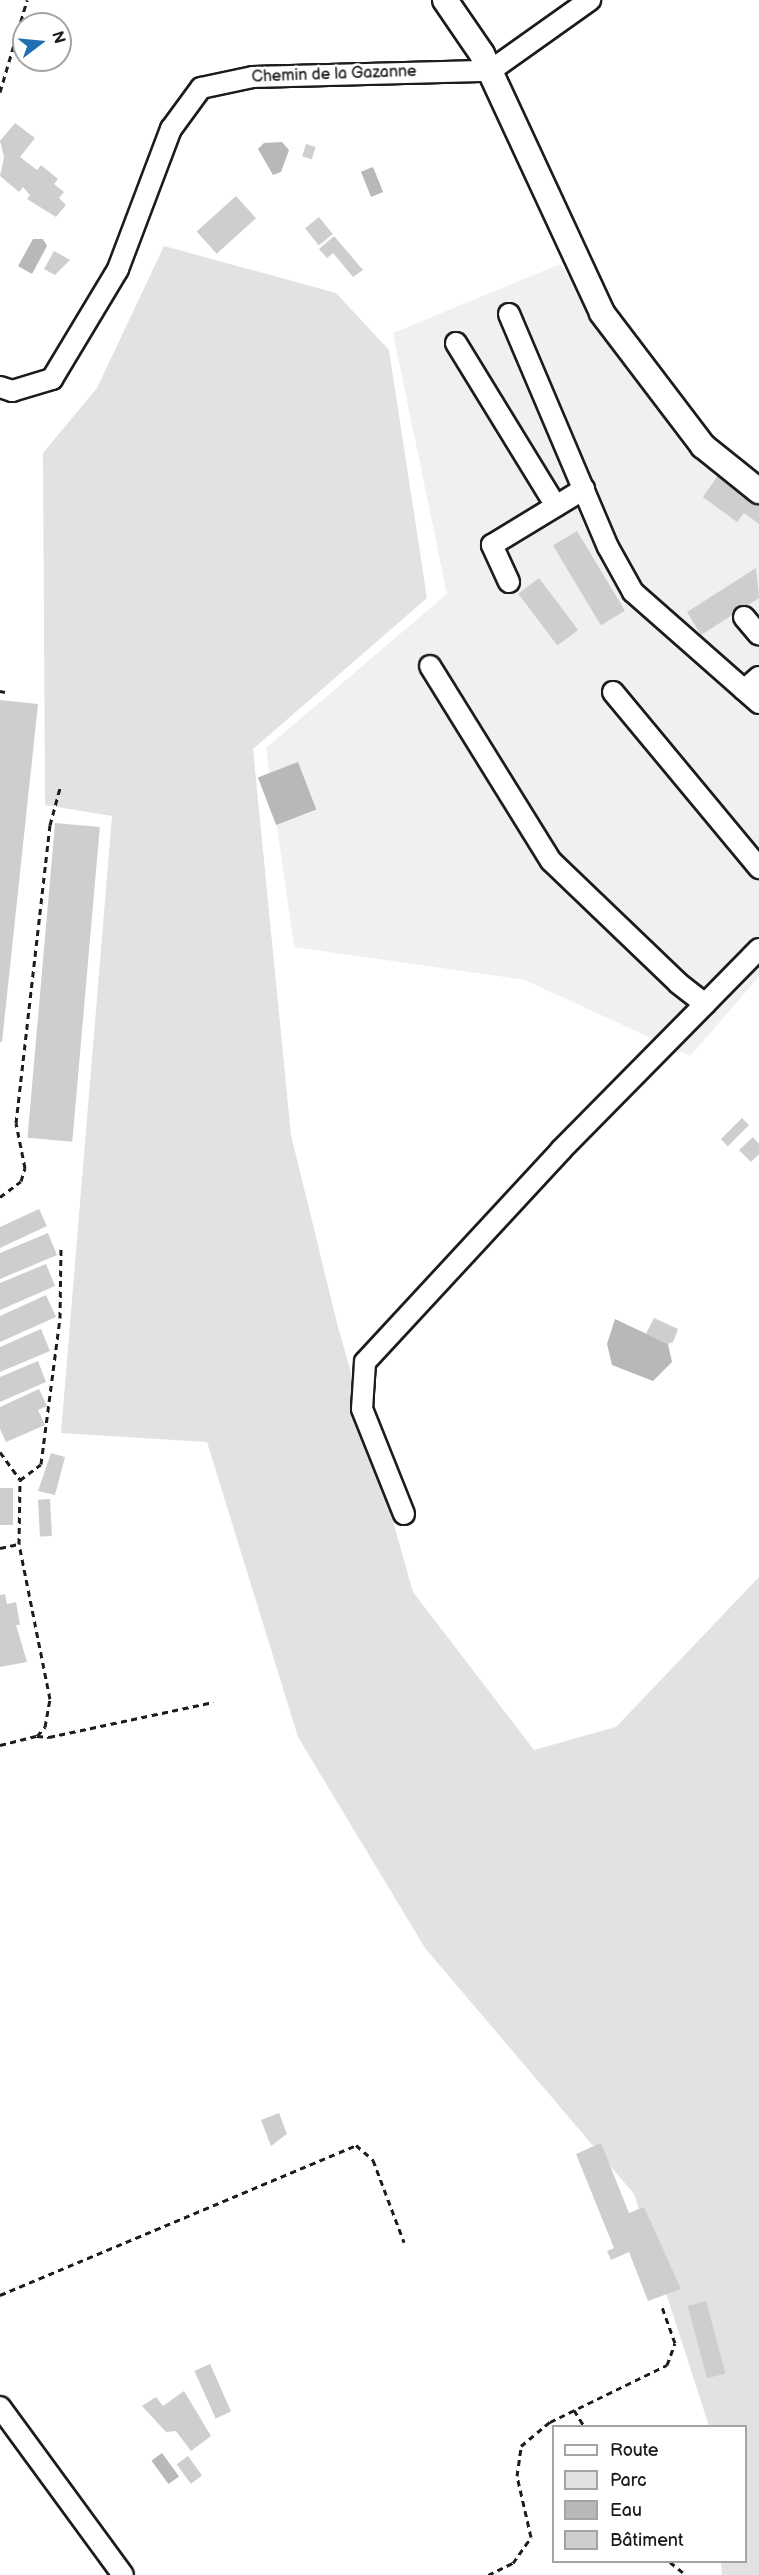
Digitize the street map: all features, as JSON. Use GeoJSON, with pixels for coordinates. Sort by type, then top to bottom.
{"type":"FeatureCollection","features":[{"type":"Feature","properties":{"kind":"main road"},"geometry":{"type":"LineString","coordinates":[[445,0],[490,72],[602,313],[703,446],[759,491]]}},
{"type":"Feature","properties":{"kind":"street"},"geometry":{"type":"LineString","coordinates":[[490,72],[590,0]]}},
{"type":"Feature","properties":{"kind":"street","name":"Chemin de la Gazanne"},"geometry":{"type":"LineString","coordinates":[[0,387],[12,391],[52,379],[118,269],[171,129],[201,88],[253,77],[490,72]]}},
{"type":"Feature","properties":{"kind":"street"},"geometry":{"type":"LineString","coordinates":[[509,314],[584,489],[633,592],[759,703]]}},
{"type":"Feature","properties":{"kind":"street"},"geometry":{"type":"LineString","coordinates":[[456,343],[556,506]]}},
{"type":"Feature","properties":{"kind":"street"},"geometry":{"type":"LineString","coordinates":[[509,582],[492,545],[584,489]]}},
{"type":"Feature","properties":{"kind":"street"},"geometry":{"type":"LineString","coordinates":[[744,617],[759,635]]}},
{"type":"Feature","properties":{"kind":"street"},"geometry":{"type":"LineString","coordinates":[[430,666],[551,861],[705,1004]]}},
{"type":"Feature","properties":{"kind":"street"},"geometry":{"type":"LineString","coordinates":[[744,690],[759,676]]}},
{"type":"Feature","properties":{"kind":"street"},"geometry":{"type":"LineString","coordinates":[[613,692],[759,868]]}},
{"type":"Feature","properties":{"kind":"street"},"geometry":{"type":"LineString","coordinates":[[404,1514],[362,1409],[365,1362],[561,1150],[759,949]]}},
{"type":"Feature","properties":{"kind":"street"},"geometry":{"type":"LineString","coordinates":[[0,2408],[123,2575]]}},
{"type":"Feature","properties":{"kind":"path"},"geometry":{"type":"LineString","coordinates":[[0,92],[27,0]]}},
{"type":"Feature","properties":{"kind":"path"},"geometry":{"type":"LineString","coordinates":[[0,691],[5,692]]}},
{"type":"Feature","properties":{"kind":"path"},"geometry":{"type":"LineString","coordinates":[[0,1197],[16,1186],[25,1168],[16,1123],[50,825],[60,788]]}},
{"type":"Feature","properties":{"kind":"path"},"geometry":{"type":"LineString","coordinates":[[20,1480],[41,1464],[47,1442],[60,1318],[61,1250]]}},
{"type":"Feature","properties":{"kind":"path"},"geometry":{"type":"LineString","coordinates":[[0,1452],[20,1480],[19,1544],[50,1699],[45,1727],[37,1736]]}},
{"type":"Feature","properties":{"kind":"path"},"geometry":{"type":"LineString","coordinates":[[0,1548],[19,1544]]}},
{"type":"Feature","properties":{"kind":"path"},"geometry":{"type":"LineString","coordinates":[[0,1745],[213,1702]]}},
{"type":"Feature","properties":{"kind":"path"},"geometry":{"type":"LineString","coordinates":[[0,2295],[356,2145],[373,2160],[404,2242]]}},
{"type":"Feature","properties":{"kind":"path"},"geometry":{"type":"LineString","coordinates":[[488,2575],[513,2563],[531,2537],[517,2476],[521,2446],[550,2422],[667,2364],[675,2343],[661,2304]]}},
{"type":"Feature","properties":{"kind":"path"},"geometry":{"type":"LineString","coordinates":[[574,2410],[583,2425]]}},
{"type":"Feature","properties":{"kind":"path"},"geometry":{"type":"LineString","coordinates":[[671,2563],[686,2575]]}},
{"type":"Feature","properties":{"kind":"shaded area"},"geometry":{"type":"Polygon","coordinates":[[[560,264],[684,448],[759,508],[759,977],[690,1056],[525,980],[294,947],[266,748],[447,594],[393,333],[560,264]]]}},
{"type":"Feature","properties":{"kind":"green space"},"geometry":{"type":"Polygon","coordinates":[[[164,246],[336,293],[389,350],[427,598],[253,749],[291,1135],[337,1323],[413,1592],[534,1750],[616,1727],[759,1577],[759,2575],[722,2575],[721,2563],[747,2563],[747,2425],[709,2425],[634,2194],[425,1948],[298,1737],[207,1442],[61,1433],[112,816],[45,805],[43,453],[97,388],[164,246]]]}},
{"type":"Feature","properties":{"kind":"water"},"geometry":{"type":"Polygon","coordinates":[[[282,142],[289,150],[281,172],[273,175],[258,149],[264,143],[282,142]]]}},
{"type":"Feature","properties":{"kind":"water"},"geometry":{"type":"Polygon","coordinates":[[[373,167],[383,192],[371,197],[361,172],[373,167]]]}},
{"type":"Feature","properties":{"kind":"water"},"geometry":{"type":"Polygon","coordinates":[[[33,239],[43,239],[47,246],[32,274],[18,266],[33,239]]]}},
{"type":"Feature","properties":{"kind":"water"},"geometry":{"type":"Polygon","coordinates":[[[298,762],[316,810],[276,825],[258,777],[298,762]]]}},
{"type":"Feature","properties":{"kind":"water"},"geometry":{"type":"Polygon","coordinates":[[[615,1319],[668,1344],[672,1362],[653,1381],[612,1365],[607,1344],[615,1319]]]}},
{"type":"Feature","properties":{"kind":"water"},"geometry":{"type":"Polygon","coordinates":[[[162,2453],[179,2476],[169,2484],[151,2461],[162,2453]]]}},
{"type":"Feature","properties":{"kind":"building"},"geometry":{"type":"Polygon","coordinates":[[[15,123],[35,138],[20,157],[37,170],[41,165],[58,179],[54,184],[64,192],[59,198],[66,205],[56,217],[27,199],[30,195],[23,187],[19,192],[0,176],[4,157],[0,141],[15,123]]]}},
{"type":"Feature","properties":{"kind":"building"},"geometry":{"type":"Polygon","coordinates":[[[306,144],[316,147],[312,159],[302,156],[306,144]]]}},
{"type":"Feature","properties":{"kind":"building"},"geometry":{"type":"Polygon","coordinates":[[[236,196],[256,218],[217,254],[197,231],[236,196]]]}},
{"type":"Feature","properties":{"kind":"building"},"geometry":{"type":"Polygon","coordinates":[[[319,217],[333,234],[319,245],[305,228],[319,217]]]}},
{"type":"Feature","properties":{"kind":"building"},"geometry":{"type":"Polygon","coordinates":[[[334,236],[363,270],[353,277],[333,253],[327,258],[319,249],[334,236]]]}},
{"type":"Feature","properties":{"kind":"building"},"geometry":{"type":"Polygon","coordinates":[[[54,251],[70,260],[55,275],[44,269],[54,251]]]}},
{"type":"Feature","properties":{"kind":"building"},"geometry":{"type":"Polygon","coordinates":[[[719,474],[759,503],[759,524],[744,513],[737,522],[703,497],[719,474]]]}},
{"type":"Feature","properties":{"kind":"building"},"geometry":{"type":"Polygon","coordinates":[[[577,531],[625,611],[601,625],[553,545],[577,531]]]}},
{"type":"Feature","properties":{"kind":"building"},"geometry":{"type":"Polygon","coordinates":[[[756,568],[759,598],[701,635],[687,612],[756,568]]]}},
{"type":"Feature","properties":{"kind":"building"},"geometry":{"type":"Polygon","coordinates":[[[539,578],[578,630],[557,646],[518,594],[539,578]]]}},
{"type":"Feature","properties":{"kind":"building"},"geometry":{"type":"Polygon","coordinates":[[[0,700],[38,704],[2,1042],[0,1042],[0,700]]]}},
{"type":"Feature","properties":{"kind":"building"},"geometry":{"type":"Polygon","coordinates":[[[55,823],[100,827],[72,1142],[27,1138],[55,823]]]}},
{"type":"Feature","properties":{"kind":"building"},"geometry":{"type":"Polygon","coordinates":[[[742,1118],[749,1125],[728,1146],[721,1139],[742,1118]]]}},
{"type":"Feature","properties":{"kind":"building"},"geometry":{"type":"Polygon","coordinates":[[[753,1137],[759,1144],[759,1154],[751,1162],[739,1150],[753,1137]]]}},
{"type":"Feature","properties":{"kind":"building"},"geometry":{"type":"Polygon","coordinates":[[[39,1209],[47,1226],[0,1248],[0,1227],[39,1209]]]}},
{"type":"Feature","properties":{"kind":"building"},"geometry":{"type":"Polygon","coordinates":[[[48,1233],[57,1255],[0,1279],[0,1253],[48,1233]]]}},
{"type":"Feature","properties":{"kind":"building"},"geometry":{"type":"Polygon","coordinates":[[[46,1264],[55,1286],[0,1310],[0,1283],[46,1264]]]}},
{"type":"Feature","properties":{"kind":"building"},"geometry":{"type":"Polygon","coordinates":[[[46,1295],[56,1317],[0,1342],[0,1316],[46,1295]]]}},
{"type":"Feature","properties":{"kind":"building"},"geometry":{"type":"Polygon","coordinates":[[[654,1318],[678,1329],[673,1342],[668,1344],[646,1334],[654,1318]]]}},
{"type":"Feature","properties":{"kind":"building"},"geometry":{"type":"Polygon","coordinates":[[[41,1329],[50,1351],[0,1372],[0,1347],[41,1329]]]}},
{"type":"Feature","properties":{"kind":"building"},"geometry":{"type":"Polygon","coordinates":[[[38,1361],[46,1382],[0,1402],[0,1377],[38,1361]]]}},
{"type":"Feature","properties":{"kind":"building"},"geometry":{"type":"Polygon","coordinates":[[[39,1389],[47,1406],[38,1410],[45,1425],[6,1442],[0,1429],[0,1407],[39,1389]]]}},
{"type":"Feature","properties":{"kind":"building"},"geometry":{"type":"Polygon","coordinates":[[[51,1453],[65,1457],[55,1495],[38,1491],[51,1453]]]}},
{"type":"Feature","properties":{"kind":"building"},"geometry":{"type":"Polygon","coordinates":[[[0,1488],[13,1488],[13,1525],[0,1525],[0,1488]]]}},
{"type":"Feature","properties":{"kind":"building"},"geometry":{"type":"Polygon","coordinates":[[[50,1499],[52,1536],[40,1537],[38,1500],[50,1499]]]}},
{"type":"Feature","properties":{"kind":"building"},"geometry":{"type":"Polygon","coordinates":[[[5,1594],[7,1604],[16,1602],[20,1625],[16,1625],[27,1662],[0,1667],[0,1595],[5,1594]]]}},
{"type":"Feature","properties":{"kind":"building"},"geometry":{"type":"Polygon","coordinates":[[[279,2113],[287,2134],[271,2146],[261,2120],[279,2113]]]}},
{"type":"Feature","properties":{"kind":"building"},"geometry":{"type":"Polygon","coordinates":[[[601,2143],[629,2213],[644,2207],[681,2289],[648,2301],[629,2252],[611,2260],[607,2251],[614,2248],[576,2154],[601,2143]]]}},
{"type":"Feature","properties":{"kind":"building"},"geometry":{"type":"Polygon","coordinates":[[[706,2301],[725,2373],[707,2378],[688,2306],[706,2301]]]}},
{"type":"Feature","properties":{"kind":"building"},"geometry":{"type":"Polygon","coordinates":[[[210,2364],[231,2412],[216,2418],[194,2371],[210,2364]]]}},
{"type":"Feature","properties":{"kind":"building"},"geometry":{"type":"Polygon","coordinates":[[[184,2391],[211,2436],[191,2451],[176,2431],[166,2432],[142,2406],[156,2397],[163,2406],[184,2391]]]}},
{"type":"Feature","properties":{"kind":"building"},"geometry":{"type":"Polygon","coordinates":[[[188,2456],[202,2475],[191,2484],[177,2464],[188,2456]]]}}]}
